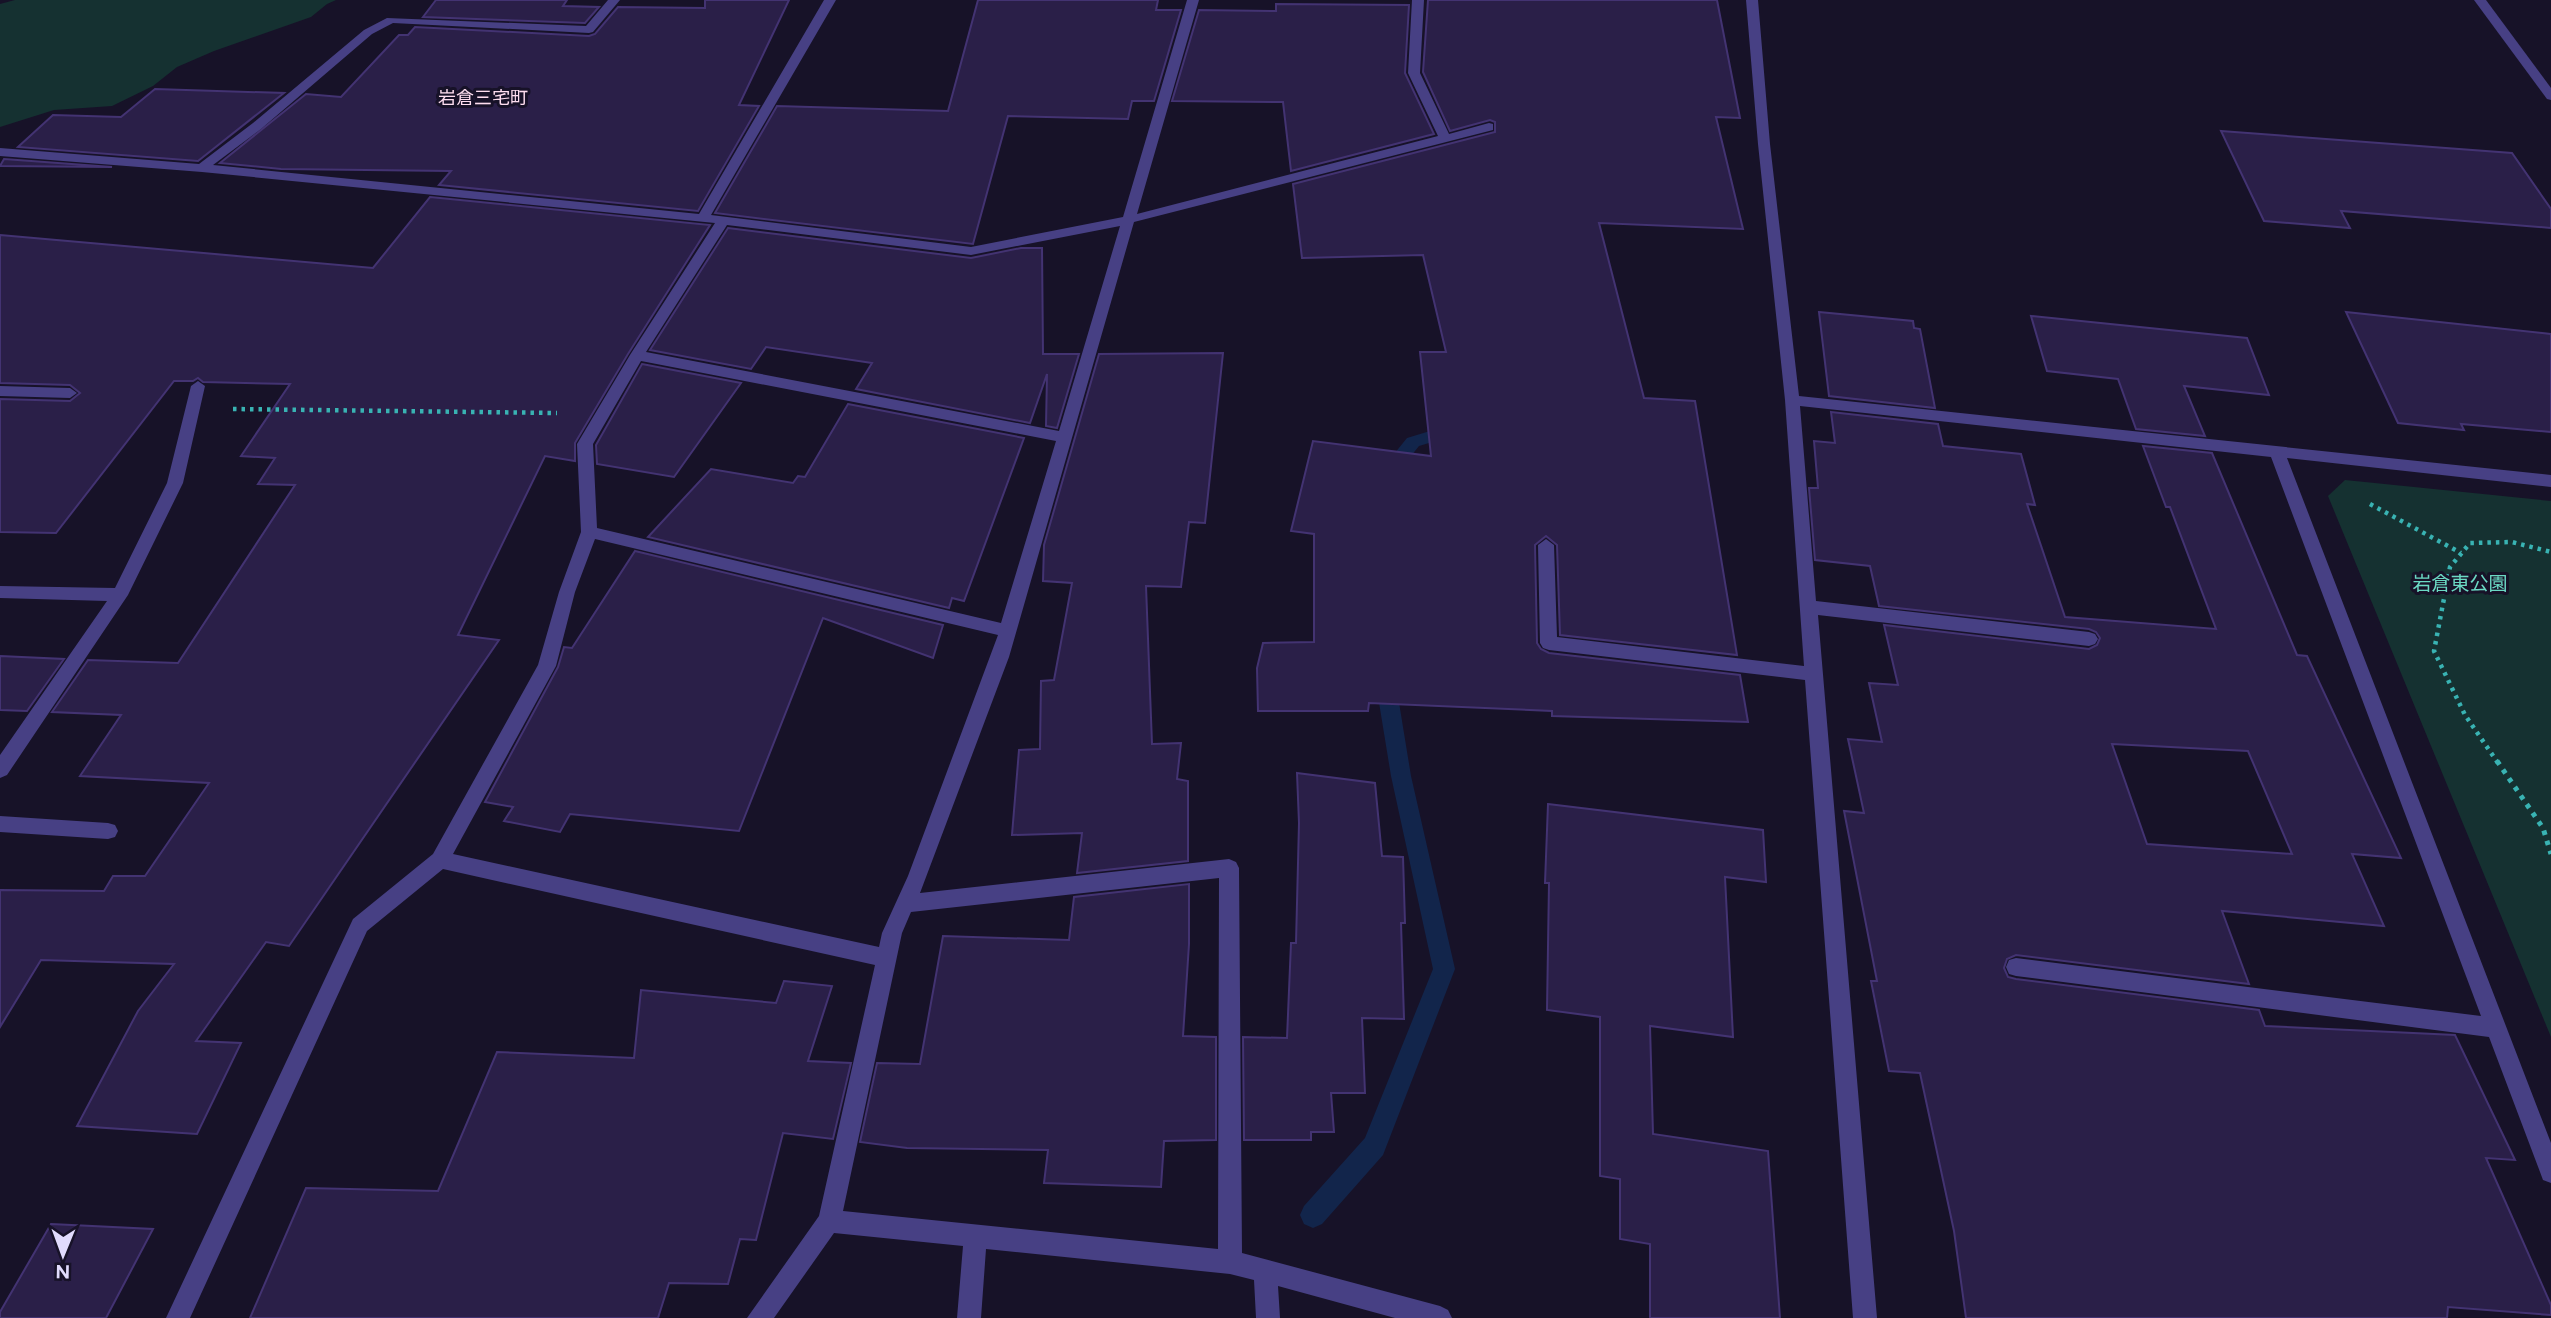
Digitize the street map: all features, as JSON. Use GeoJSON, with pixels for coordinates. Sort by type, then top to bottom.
{"type":"FeatureCollection","features":[{"type":"Feature","properties":{"kind":"street"},"geometry":{"type":"LineString","coordinates":[[202,167],[257,126],[368,32],[391,20],[589,30],[614,0]]}},
{"type":"Feature","properties":{"kind":"street"},"geometry":{"type":"LineString","coordinates":[[704,218],[830,0]]}},
{"type":"Feature","properties":{"kind":"street"},"geometry":{"type":"LineString","coordinates":[[758,1318],[829,1221],[892,933],[1008,632],[1192,0]]}},
{"type":"Feature","properties":{"kind":"street"},"geometry":{"type":"LineString","coordinates":[[1418,0],[1414,73],[1444,138]]}},
{"type":"Feature","properties":{"kind":"street"},"geometry":{"type":"LineString","coordinates":[[1752,0],[1764,144],[1792,400],[1865,1318]]}},
{"type":"Feature","properties":{"kind":"street"},"geometry":{"type":"LineString","coordinates":[[2480,0],[2551,96]]}},
{"type":"Feature","properties":{"kind":"street"},"geometry":{"type":"LineString","coordinates":[[0,152],[202,167],[724,220],[971,251],[1128,220],[1489,127]]}},
{"type":"Feature","properties":{"kind":"street"},"geometry":{"type":"LineString","coordinates":[[178,1318],[360,925],[440,860],[547,666],[567,592],[589,532],[585,444],[637,355],[724,220]]}},
{"type":"Feature","properties":{"kind":"street"},"geometry":{"type":"LineString","coordinates":[[637,355],[1065,438]]}},
{"type":"Feature","properties":{"kind":"street"},"geometry":{"type":"LineString","coordinates":[[0,770],[120,595],[175,483],[198,386]]}},
{"type":"Feature","properties":{"kind":"street"},"geometry":{"type":"LineString","coordinates":[[0,391],[70,393]]}},
{"type":"Feature","properties":{"kind":"street"},"geometry":{"type":"LineString","coordinates":[[1792,400],[2551,481]]}},
{"type":"Feature","properties":{"kind":"street"},"geometry":{"type":"LineString","coordinates":[[2277,452],[2551,1172]]}},
{"type":"Feature","properties":{"kind":"street"},"geometry":{"type":"LineString","coordinates":[[589,532],[1008,632]]}},
{"type":"Feature","properties":{"kind":"street"},"geometry":{"type":"LineString","coordinates":[[1546,545],[1549,643],[1814,674]]}},
{"type":"Feature","properties":{"kind":"street"},"geometry":{"type":"LineString","coordinates":[[0,592],[120,595]]}},
{"type":"Feature","properties":{"kind":"street"},"geometry":{"type":"LineString","coordinates":[[1808,607],[2089,639]]}},
{"type":"Feature","properties":{"kind":"street"},"geometry":{"type":"LineString","coordinates":[[0,824],[108,831]]}},
{"type":"Feature","properties":{"kind":"street"},"geometry":{"type":"LineString","coordinates":[[440,860],[887,958]]}},
{"type":"Feature","properties":{"kind":"street"},"geometry":{"type":"LineString","coordinates":[[905,904],[1229,867],[1230,1262]]}},
{"type":"Feature","properties":{"kind":"street"},"geometry":{"type":"LineString","coordinates":[[2016,967],[2496,1028]]}},
{"type":"Feature","properties":{"kind":"street"},"geometry":{"type":"LineString","coordinates":[[829,1221],[1230,1262],[1440,1318]]}},
{"type":"Feature","properties":{"kind":"street"},"geometry":{"type":"LineString","coordinates":[[969,1318],[975,1235]]}},
{"type":"Feature","properties":{"kind":"street"},"geometry":{"type":"LineString","coordinates":[[1265,1271],[1268,1318]]}},
{"type":"Feature","properties":{"kind":"path"},"geometry":{"type":"LineString","coordinates":[[194,408],[603,413]]}},
{"type":"Feature","properties":{"kind":"path"},"geometry":{"type":"LineString","coordinates":[[2363,501],[2462,553]]}},
{"type":"Feature","properties":{"kind":"path"},"geometry":{"type":"LineString","coordinates":[[2551,552],[2512,542],[2470,542],[2450,566],[2434,651],[2465,715],[2543,828],[2551,853]]}},
{"type":"Feature","properties":{"kind":"green space"},"geometry":{"type":"Polygon","coordinates":[[[15,0],[336,0],[311,17],[177,67],[153,86],[112,106],[54,110],[0,127],[0,4],[15,0]]]}},
{"type":"Feature","properties":{"kind":"green space","name":"岩倉東公園"},"geometry":{"type":"Polygon","coordinates":[[[2345,480],[2551,501],[2551,1037],[2328,496],[2345,480]]]}},
{"type":"Feature","properties":{"kind":"building"},"geometry":{"type":"Polygon","coordinates":[[[436,0],[567,0],[563,6],[599,7],[585,23],[423,17],[436,0]]]}},
{"type":"Feature","properties":{"kind":"building"},"geometry":{"type":"Polygon","coordinates":[[[705,0],[789,0],[739,105],[759,106],[698,211],[439,185],[451,171],[281,169],[220,163],[306,94],[341,97],[399,35],[408,35],[415,27],[589,36],[595,34],[618,7],[705,8],[705,0]]]}},
{"type":"Feature","properties":{"kind":"building"},"geometry":{"type":"Polygon","coordinates":[[[978,0],[1158,0],[1156,10],[1181,10],[1154,101],[1132,101],[1128,119],[1008,116],[973,244],[715,213],[777,106],[948,111],[978,0]]]}},
{"type":"Feature","properties":{"kind":"building"},"geometry":{"type":"Polygon","coordinates":[[[1428,0],[1717,0],[1740,118],[1716,117],[1743,229],[1599,223],[1644,398],[1695,401],[1737,655],[1560,635],[1557,545],[1546,536],[1535,545],[1537,643],[1549,653],[1740,675],[1748,722],[1552,716],[1552,711],[1369,703],[1368,711],[1258,711],[1257,668],[1263,643],[1314,642],[1314,534],[1291,531],[1313,441],[1431,456],[1420,352],[1446,352],[1423,255],[1302,258],[1293,184],[1495,132],[1495,122],[1490,120],[1450,131],[1423,72],[1428,0]]]}},
{"type":"Feature","properties":{"kind":"building"},"geometry":{"type":"Polygon","coordinates":[[[1276,4],[1409,5],[1405,73],[1434,134],[1291,171],[1283,102],[1172,101],[1199,10],[1276,11],[1276,4]]]}},
{"type":"Feature","properties":{"kind":"building"},"geometry":{"type":"Polygon","coordinates":[[[155,89],[284,93],[198,161],[18,147],[53,115],[121,117],[155,89]]]}},
{"type":"Feature","properties":{"kind":"building"},"geometry":{"type":"Polygon","coordinates":[[[2221,131],[2512,153],[2551,209],[2551,228],[2341,211],[2350,228],[2264,221],[2221,131]]]}},
{"type":"Feature","properties":{"kind":"building"},"geometry":{"type":"Polygon","coordinates":[[[4,159],[112,167],[0,166],[4,159]]]}},
{"type":"Feature","properties":{"kind":"building"},"geometry":{"type":"Polygon","coordinates":[[[430,197],[710,225],[575,443],[575,461],[545,456],[458,635],[499,640],[289,946],[266,942],[196,1041],[241,1043],[197,1134],[77,1126],[138,1011],[174,964],[41,960],[0,1027],[0,890],[104,891],[113,876],[145,876],[209,783],[80,776],[121,715],[52,712],[88,660],[178,663],[295,485],[258,484],[275,458],[241,456],[290,384],[203,382],[198,378],[193,381],[174,381],[56,533],[0,532],[0,399],[70,401],[80,393],[70,385],[0,383],[0,235],[373,268],[430,197]]]}},
{"type":"Feature","properties":{"kind":"building"},"geometry":{"type":"Polygon","coordinates":[[[728,228],[971,258],[1021,248],[1042,248],[1043,354],[1079,354],[1057,428],[1046,426],[1047,374],[1030,423],[856,389],[872,363],[766,347],[751,369],[650,350],[728,228]]]}},
{"type":"Feature","properties":{"kind":"building"},"geometry":{"type":"Polygon","coordinates":[[[1819,312],[1913,321],[1914,328],[1920,329],[1935,408],[1829,396],[1819,312]]]}},
{"type":"Feature","properties":{"kind":"building"},"geometry":{"type":"Polygon","coordinates":[[[2346,312],[2551,334],[2551,432],[2461,424],[2464,430],[2398,423],[2346,312]]]}},
{"type":"Feature","properties":{"kind":"building"},"geometry":{"type":"Polygon","coordinates":[[[2031,316],[2247,338],[2269,395],[2184,386],[2205,436],[2136,429],[2118,379],[2047,371],[2031,316]]]}},
{"type":"Feature","properties":{"kind":"building"},"geometry":{"type":"Polygon","coordinates":[[[1223,353],[1205,523],[1189,522],[1181,587],[1146,586],[1152,744],[1181,743],[1177,779],[1188,781],[1188,861],[1077,873],[1082,833],[1012,835],[1019,750],[1040,749],[1041,681],[1054,680],[1072,583],[1043,581],[1044,545],[1099,354],[1223,353]]]}},
{"type":"Feature","properties":{"kind":"building"},"geometry":{"type":"Polygon","coordinates":[[[642,364],[741,383],[674,477],[597,464],[596,445],[642,364]]]}},
{"type":"Feature","properties":{"kind":"building"},"geometry":{"type":"Polygon","coordinates":[[[848,404],[1024,438],[964,601],[952,598],[949,608],[648,537],[711,469],[793,483],[798,476],[805,477],[848,404]]]}},
{"type":"Feature","properties":{"kind":"building"},"geometry":{"type":"Polygon","coordinates":[[[1831,412],[1938,424],[1943,446],[2021,454],[2035,505],[2027,504],[2065,617],[2216,629],[2170,507],[2166,507],[2143,446],[2212,453],[2297,655],[2307,656],[2401,858],[2352,854],[2384,926],[2222,911],[2249,984],[2016,955],[2007,959],[2004,968],[2008,977],[2016,979],[2259,1010],[2265,1026],[2455,1035],[2515,1160],[2486,1158],[2551,1305],[2551,1315],[2448,1307],[2447,1318],[1966,1318],[1954,1231],[1920,1073],[1889,1071],[1871,981],[1877,981],[1844,811],[1864,813],[1848,739],[1882,742],[1869,683],[1898,685],[1884,625],[2089,649],[2097,645],[2100,638],[2096,632],[2089,629],[1879,606],[1870,566],[1815,560],[1809,488],[1818,488],[1814,441],[1835,443],[1831,412]],[[2112,744],[2147,844],[2292,854],[2248,751],[2112,744]]]}},
{"type":"Feature","properties":{"kind":"building"},"geometry":{"type":"Polygon","coordinates":[[[635,551],[943,625],[933,658],[823,618],[739,831],[570,814],[560,832],[504,821],[513,807],[485,802],[558,667],[564,647],[572,648],[635,551]]]}},
{"type":"Feature","properties":{"kind":"building"},"geometry":{"type":"Polygon","coordinates":[[[0,656],[64,659],[27,711],[0,710],[0,656]]]}},
{"type":"Feature","properties":{"kind":"building"},"geometry":{"type":"Polygon","coordinates":[[[1297,773],[1375,783],[1382,856],[1403,857],[1405,923],[1401,923],[1404,1019],[1362,1018],[1365,1093],[1331,1093],[1334,1132],[1311,1132],[1311,1140],[1244,1140],[1243,1037],[1287,1038],[1291,943],[1296,943],[1299,823],[1297,773]]]}},
{"type":"Feature","properties":{"kind":"building"},"geometry":{"type":"Polygon","coordinates":[[[1548,804],[1763,830],[1766,882],[1725,877],[1733,1037],[1650,1026],[1653,1134],[1768,1151],[1780,1318],[1650,1318],[1650,1244],[1620,1239],[1620,1179],[1600,1176],[1600,1017],[1547,1010],[1549,883],[1545,883],[1548,804]]]}},
{"type":"Feature","properties":{"kind":"building"},"geometry":{"type":"Polygon","coordinates":[[[1189,884],[1189,944],[1183,1036],[1216,1037],[1216,1140],[1164,1141],[1161,1187],[1044,1183],[1048,1150],[907,1148],[860,1142],[877,1063],[920,1064],[943,936],[1069,940],[1074,897],[1189,884]]]}},
{"type":"Feature","properties":{"kind":"building"},"geometry":{"type":"Polygon","coordinates":[[[784,981],[832,986],[808,1061],[851,1063],[833,1139],[783,1133],[756,1240],[740,1239],[728,1284],[669,1283],[658,1318],[250,1318],[306,1188],[438,1191],[497,1052],[634,1058],[641,990],[776,1003],[784,981]]]}},
{"type":"Feature","properties":{"kind":"building"},"geometry":{"type":"Polygon","coordinates":[[[51,1224],[153,1229],[106,1318],[0,1318],[0,1312],[51,1224]]]}},
{"type":"Feature","properties":{"kind":"waterway"},"geometry":{"type":"LineString","coordinates":[[1388,473],[1413,442],[1453,430]]}},
{"type":"Feature","properties":{"kind":"waterway"},"geometry":{"type":"LineString","coordinates":[[1313,1215],[1374,1146],[1444,969],[1401,776],[1385,678]]}},
{"type":"Feature","properties":{"kind":"district","name":"岩倉三宅町"},"geometry":{"type":"Point","coordinates":[483,98]}}]}
